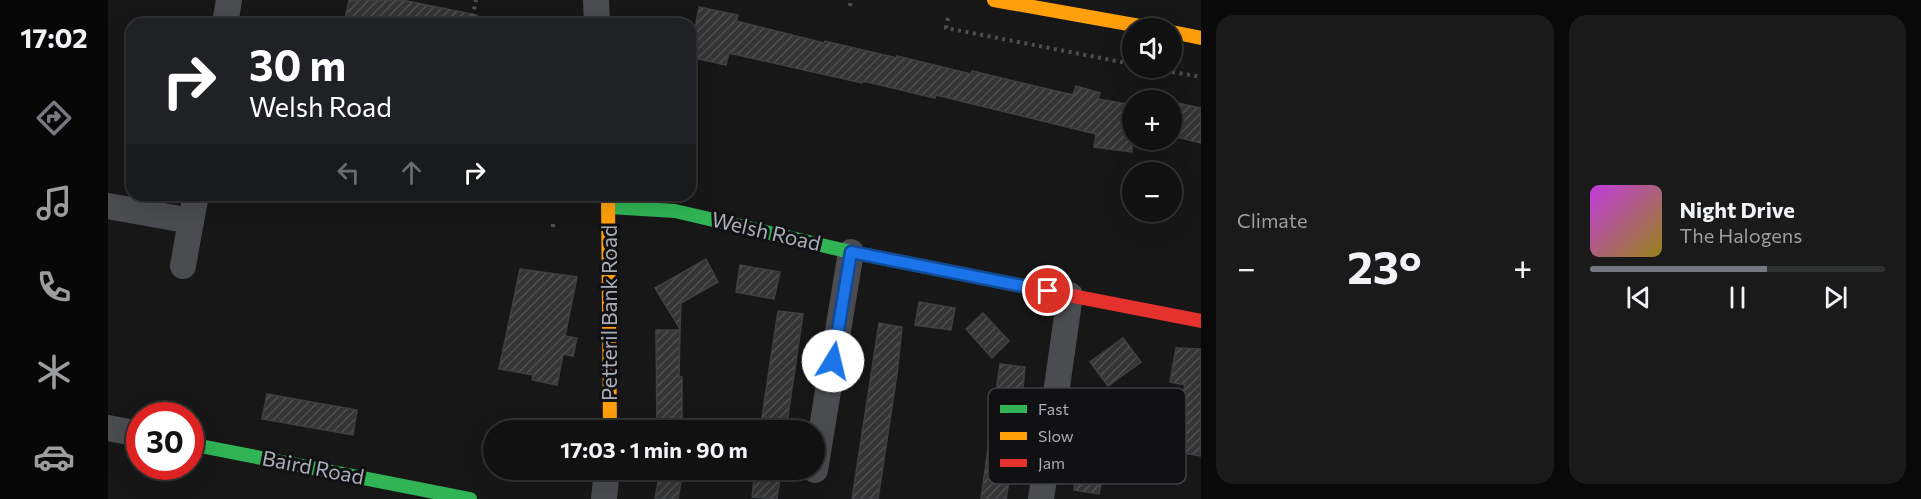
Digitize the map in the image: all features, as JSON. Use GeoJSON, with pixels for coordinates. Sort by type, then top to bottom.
{"type":"FeatureCollection","features":[{"type":"Feature","properties":{"kind":"street"},"geometry":{"type":"LineString","coordinates":[[226,18],[229,0]]}},
{"type":"Feature","properties":{"kind":"street"},"geometry":{"type":"LineString","coordinates":[[596,0],[597,18]]}},
{"type":"Feature","properties":{"kind":"street"},"geometry":{"type":"LineString","coordinates":[[994,0],[1122,23]]}},
{"type":"Feature","properties":{"kind":"street"},"geometry":{"type":"LineString","coordinates":[[1182,34],[1201,38]]}},
{"type":"Feature","properties":{"kind":"street"},"geometry":{"type":"LineString","coordinates":[[183,266],[195,201]]}},
{"type":"Feature","properties":{"kind":"street","name":"Welsh Road"},"geometry":{"type":"LineString","coordinates":[[609,201],[675,211],[851,252],[1201,321]]}},
{"type":"Feature","properties":{"kind":"street","name":"Petteril Bank Road"},"geometry":{"type":"LineString","coordinates":[[609,201],[610,420]]}},
{"type":"Feature","properties":{"kind":"street"},"geometry":{"type":"LineString","coordinates":[[108,206],[191,221]]}},
{"type":"Feature","properties":{"kind":"street","name":"Welsh Road"},"geometry":{"type":"LineString","coordinates":[[823,420],[851,252]]}},
{"type":"Feature","properties":{"kind":"street"},"geometry":{"type":"LineString","coordinates":[[1057,388],[1070,295]]}},
{"type":"Feature","properties":{"kind":"street"},"geometry":{"type":"LineString","coordinates":[[108,428],[126,431]]}},
{"type":"Feature","properties":{"kind":"street","name":"Baird Road"},"geometry":{"type":"LineString","coordinates":[[204,447],[470,499]]}},
{"type":"Feature","properties":{"kind":"street"},"geometry":{"type":"LineString","coordinates":[[604,499],[606,480]]}},
{"type":"Feature","properties":{"kind":"street"},"geometry":{"type":"LineString","coordinates":[[1041,499],[1043,484]]}},
{"type":"Feature","properties":{"kind":"path"},"geometry":{"type":"LineString","coordinates":[[476,0],[472,17],[476,18]]}},
{"type":"Feature","properties":{"kind":"path"},"geometry":{"type":"LineString","coordinates":[[850,6],[852,0]]}},
{"type":"Feature","properties":{"kind":"path"},"geometry":{"type":"LineString","coordinates":[[948,18],[946,28],[1122,62]]}},
{"type":"Feature","properties":{"kind":"path"},"geometry":{"type":"LineString","coordinates":[[1182,74],[1201,77]]}},
{"type":"Feature","properties":{"kind":"building"},"geometry":{"type":"Polygon","coordinates":[[[349,0],[402,0],[477,15],[477,18],[345,18],[349,0]]]}},
{"type":"Feature","properties":{"kind":"building"},"geometry":{"type":"Polygon","coordinates":[[[699,7],[738,15],[736,21],[824,43],[825,41],[897,58],[897,56],[971,74],[972,71],[1073,95],[1076,86],[1100,93],[1098,99],[1122,103],[1122,150],[1132,150],[1132,152],[1094,147],[1096,134],[936,95],[935,98],[729,53],[726,65],[696,58],[696,24],[699,7]]]}},
{"type":"Feature","properties":{"kind":"building"},"geometry":{"type":"Polygon","coordinates":[[[1182,104],[1201,108],[1201,143],[1182,138],[1182,104]]]}},
{"type":"Feature","properties":{"kind":"building"},"geometry":{"type":"Polygon","coordinates":[[[706,259],[718,282],[681,303],[680,329],[655,288],[706,259]]]}},
{"type":"Feature","properties":{"kind":"building"},"geometry":{"type":"Polygon","coordinates":[[[740,265],[780,272],[774,299],[736,292],[740,265]]]}},
{"type":"Feature","properties":{"kind":"building"},"geometry":{"type":"Polygon","coordinates":[[[520,269],[577,277],[565,336],[577,338],[573,356],[563,354],[557,385],[532,380],[533,375],[499,369],[520,269]]]}},
{"type":"Feature","properties":{"kind":"building"},"geometry":{"type":"Polygon","coordinates":[[[919,302],[955,308],[951,330],[915,325],[919,302]]]}},
{"type":"Feature","properties":{"kind":"building"},"geometry":{"type":"Polygon","coordinates":[[[778,311],[803,314],[787,420],[762,420],[778,311]]]}},
{"type":"Feature","properties":{"kind":"building"},"geometry":{"type":"Polygon","coordinates":[[[983,313],[1009,341],[992,358],[966,329],[983,313]]]}},
{"type":"Feature","properties":{"kind":"building"},"geometry":{"type":"Polygon","coordinates":[[[879,323],[902,327],[878,499],[852,499],[879,323]]]}},
{"type":"Feature","properties":{"kind":"building"},"geometry":{"type":"Polygon","coordinates":[[[656,330],[680,330],[679,377],[682,377],[682,420],[657,420],[656,330]]]}},
{"type":"Feature","properties":{"kind":"building"},"geometry":{"type":"Polygon","coordinates":[[[1123,338],[1141,362],[1108,386],[1090,362],[1123,338]]]}},
{"type":"Feature","properties":{"kind":"building"},"geometry":{"type":"Polygon","coordinates":[[[1176,348],[1201,349],[1201,456],[1186,454],[1186,388],[1185,385],[1170,382],[1176,348]]]}},
{"type":"Feature","properties":{"kind":"building"},"geometry":{"type":"Polygon","coordinates":[[[1000,364],[1025,367],[1023,388],[997,388],[1000,364]]]}},
{"type":"Feature","properties":{"kind":"building"},"geometry":{"type":"Polygon","coordinates":[[[267,394],[357,410],[353,435],[262,419],[267,394]]]}},
{"type":"Feature","properties":{"kind":"building"},"geometry":{"type":"Polygon","coordinates":[[[988,449],[988,484],[1008,484],[1006,499],[981,499],[988,449]]]}},
{"type":"Feature","properties":{"kind":"building"},"geometry":{"type":"Polygon","coordinates":[[[658,480],[681,480],[678,499],[655,499],[658,480]]]}},
{"type":"Feature","properties":{"kind":"building"},"geometry":{"type":"Polygon","coordinates":[[[754,480],[780,480],[777,499],[752,497],[754,480]]]}},
{"type":"Feature","properties":{"kind":"building"},"geometry":{"type":"Polygon","coordinates":[[[1075,484],[1101,484],[1099,494],[1074,490],[1075,484]]]}},
{"type":"Feature","properties":{"kind":"traffic: fast"},"geometry":{"type":"LineString","coordinates":[[609,207],[675,211],[851,252],[1037,289]]}},
{"type":"Feature","properties":{"kind":"traffic: fast"},"geometry":{"type":"LineString","coordinates":[[204,447],[470,499]]}},
{"type":"Feature","properties":{"kind":"traffic: slow"},"geometry":{"type":"LineString","coordinates":[[994,0],[1122,23]]}},
{"type":"Feature","properties":{"kind":"traffic: slow"},"geometry":{"type":"LineString","coordinates":[[1182,34],[1201,38]]}},
{"type":"Feature","properties":{"kind":"traffic: slow"},"geometry":{"type":"LineString","coordinates":[[608,201],[610,420]]}},
{"type":"Feature","properties":{"kind":"traffic: jam"},"geometry":{"type":"LineString","coordinates":[[1037,289],[1201,321]]}},
{"type":"Feature","properties":{"kind":"route"},"geometry":{"type":"LineString","coordinates":[[833,361],[851,252],[1048,291]]}}]}
